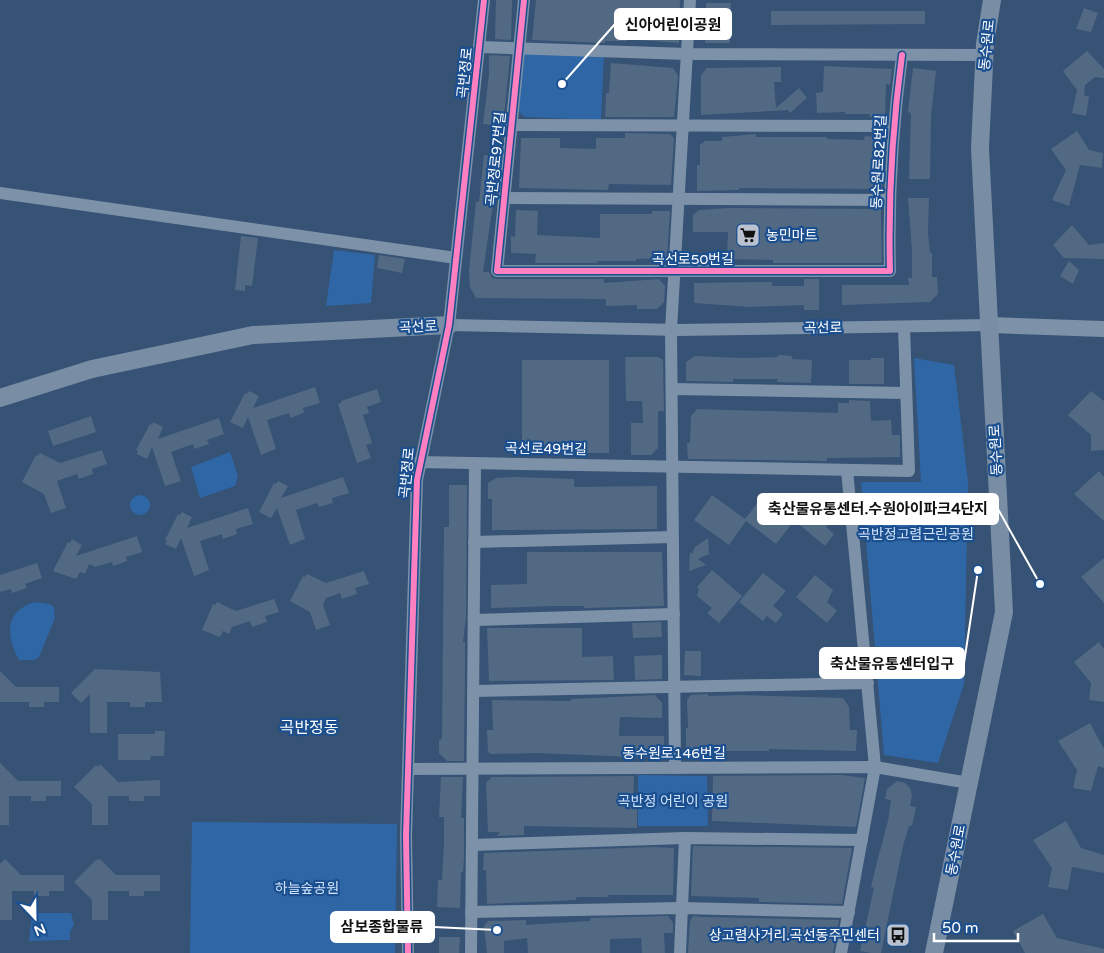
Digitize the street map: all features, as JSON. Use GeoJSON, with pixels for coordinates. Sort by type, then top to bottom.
{"type":"FeatureCollection","features":[{"type":"Feature","properties":{"kind":"main road","name":"동수원로"},"geometry":{"type":"LineString","coordinates":[[934,953],[1004,612],[980,148],[985,55],[992,0]]}},
{"type":"Feature","properties":{"kind":"main road","name":"곡선로"},"geometry":{"type":"LineString","coordinates":[[0,398],[92,369],[253,335],[449,325]]}},
{"type":"Feature","properties":{"kind":"street","name":"곡반정로"},"geometry":{"type":"LineString","coordinates":[[408,953],[406,836],[419,462],[449,325],[484,0]]}},
{"type":"Feature","properties":{"kind":"street","name":"곡반정로97번길"},"geometry":{"type":"LineString","coordinates":[[497,271],[524,0]]}},
{"type":"Feature","properties":{"kind":"street","name":"곡선로50번길"},"geometry":{"type":"LineString","coordinates":[[671,330],[690,0]]}},
{"type":"Feature","properties":{"kind":"street"},"geometry":{"type":"LineString","coordinates":[[480,47],[519,50],[687,54],[985,55]]}},
{"type":"Feature","properties":{"kind":"street","name":"동수원로82번길"},"geometry":{"type":"LineString","coordinates":[[890,271],[888,200],[893,126],[902,55]]}},
{"type":"Feature","properties":{"kind":"street"},"geometry":{"type":"LineString","coordinates":[[512,126],[893,126]]}},
{"type":"Feature","properties":{"kind":"street"},"geometry":{"type":"LineString","coordinates":[[0,193],[456,258]]}},
{"type":"Feature","properties":{"kind":"street"},"geometry":{"type":"LineString","coordinates":[[504,198],[888,200]]}},
{"type":"Feature","properties":{"kind":"street","name":"곡선로50번길"},"geometry":{"type":"LineString","coordinates":[[497,271],[890,271]]}},
{"type":"Feature","properties":{"kind":"street","name":"곡선로"},"geometry":{"type":"LineString","coordinates":[[449,325],[671,330],[990,326],[1104,329]]}},
{"type":"Feature","properties":{"kind":"street"},"geometry":{"type":"LineString","coordinates":[[672,389],[906,393],[904,327]]}},
{"type":"Feature","properties":{"kind":"street"},"geometry":{"type":"LineString","coordinates":[[671,330],[675,768]]}},
{"type":"Feature","properties":{"kind":"street","name":"곡선로49번길"},"geometry":{"type":"LineString","coordinates":[[419,462],[908,471],[906,393]]}},
{"type":"Feature","properties":{"kind":"street"},"geometry":{"type":"LineString","coordinates":[[471,953],[475,463]]}},
{"type":"Feature","properties":{"kind":"street"},"geometry":{"type":"LineString","coordinates":[[842,953],[875,767],[847,470]]}},
{"type":"Feature","properties":{"kind":"street"},"geometry":{"type":"LineString","coordinates":[[474,542],[673,537]]}},
{"type":"Feature","properties":{"kind":"street"},"geometry":{"type":"LineString","coordinates":[[474,620],[674,614]]}},
{"type":"Feature","properties":{"kind":"street"},"geometry":{"type":"LineString","coordinates":[[473,691],[868,683]]}},
{"type":"Feature","properties":{"kind":"street","name":"동수원로146번길"},"geometry":{"type":"LineString","coordinates":[[408,769],[875,767],[969,783]]}},
{"type":"Feature","properties":{"kind":"street"},"geometry":{"type":"LineString","coordinates":[[472,845],[685,838],[862,840]]}},
{"type":"Feature","properties":{"kind":"street"},"geometry":{"type":"LineString","coordinates":[[680,953],[685,838]]}},
{"type":"Feature","properties":{"kind":"street"},"geometry":{"type":"LineString","coordinates":[[471,912],[682,908],[849,912]]}},
{"type":"Feature","properties":{"kind":"green space"},"geometry":{"type":"Polygon","coordinates":[[[528,51],[604,55],[601,120],[525,117],[519,112],[522,56],[528,51]]]}},
{"type":"Feature","properties":{"kind":"green space"},"geometry":{"type":"Polygon","coordinates":[[[334,250],[375,255],[371,303],[326,306],[334,250]]]}},
{"type":"Feature","properties":{"kind":"green space","name":"곡반정고렴근린공원"},"geometry":{"type":"Polygon","coordinates":[[[914,358],[954,365],[968,481],[964,684],[938,763],[884,755],[861,482],[921,482],[914,358]]]}},
{"type":"Feature","properties":{"kind":"green space"},"geometry":{"type":"Polygon","coordinates":[[[230,452],[238,476],[235,486],[200,498],[191,467],[230,452]]]}},
{"type":"Feature","properties":{"kind":"green space"},"geometry":{"type":"Polygon","coordinates":[[[140,495],[147,498],[150,505],[147,512],[140,515],[133,512],[130,505],[133,498],[140,495]]]}},
{"type":"Feature","properties":{"kind":"green space"},"geometry":{"type":"Polygon","coordinates":[[[34,602],[50,604],[54,607],[55,618],[39,657],[34,660],[19,660],[12,642],[10,626],[17,612],[24,606],[34,602]]]}},
{"type":"Feature","properties":{"kind":"green space","name":"곡반정 어린이 공원"},"geometry":{"type":"Polygon","coordinates":[[[638,775],[707,776],[708,826],[638,826],[638,775]]]}},
{"type":"Feature","properties":{"kind":"green space","name":"하늘숲공원"},"geometry":{"type":"Polygon","coordinates":[[[192,822],[397,824],[395,953],[190,953],[192,822]]]}},
{"type":"Feature","properties":{"kind":"green space"},"geometry":{"type":"Polygon","coordinates":[[[32,913],[71,913],[74,924],[70,932],[70,940],[29,941],[32,913]]]}},
{"type":"Feature","properties":{"kind":"building"},"geometry":{"type":"Polygon","coordinates":[[[496,0],[512,0],[511,40],[495,39],[496,0]]]}},
{"type":"Feature","properties":{"kind":"building"},"geometry":{"type":"Polygon","coordinates":[[[536,0],[680,0],[679,43],[627,39],[627,41],[605,41],[605,43],[532,40],[536,0]]]}},
{"type":"Feature","properties":{"kind":"building"},"geometry":{"type":"Polygon","coordinates":[[[706,3],[731,3],[730,43],[705,43],[706,3]]]}},
{"type":"Feature","properties":{"kind":"building"},"geometry":{"type":"Polygon","coordinates":[[[1084,8],[1098,13],[1091,32],[1076,29],[1084,8]]]}},
{"type":"Feature","properties":{"kind":"building"},"geometry":{"type":"Polygon","coordinates":[[[771,11],[925,11],[925,24],[771,25],[771,11]]]}},
{"type":"Feature","properties":{"kind":"building"},"geometry":{"type":"Polygon","coordinates":[[[1087,51],[1104,69],[1104,78],[1095,77],[1085,85],[1084,95],[1089,97],[1086,116],[1072,113],[1077,90],[1063,71],[1087,51]]]}},
{"type":"Feature","properties":{"kind":"building"},"geometry":{"type":"Polygon","coordinates":[[[489,55],[510,56],[503,126],[483,124],[489,75],[489,55]]]}},
{"type":"Feature","properties":{"kind":"building"},"geometry":{"type":"Polygon","coordinates":[[[611,63],[673,68],[678,76],[674,117],[605,117],[606,93],[609,93],[611,63]]]}},
{"type":"Feature","properties":{"kind":"building"},"geometry":{"type":"Polygon","coordinates":[[[824,66],[892,69],[890,85],[886,84],[885,117],[870,117],[870,114],[845,114],[845,112],[817,113],[816,93],[823,92],[824,66]]]}},
{"type":"Feature","properties":{"kind":"building"},"geometry":{"type":"Polygon","coordinates":[[[781,67],[781,82],[774,82],[776,108],[799,88],[807,98],[790,113],[788,110],[701,115],[701,75],[707,68],[781,67]]]}},
{"type":"Feature","properties":{"kind":"building"},"geometry":{"type":"Polygon","coordinates":[[[913,68],[936,71],[931,116],[930,179],[909,179],[911,113],[908,112],[913,68]]]}},
{"type":"Feature","properties":{"kind":"building"},"geometry":{"type":"Polygon","coordinates":[[[1077,131],[1089,150],[1103,153],[1102,168],[1080,165],[1069,206],[1052,200],[1066,170],[1051,149],[1077,131]]]}},
{"type":"Feature","properties":{"kind":"building"},"geometry":{"type":"Polygon","coordinates":[[[625,133],[670,134],[674,138],[671,185],[609,184],[608,190],[519,188],[521,138],[560,138],[560,148],[596,149],[596,138],[625,138],[625,133]]]}},
{"type":"Feature","properties":{"kind":"building"},"geometry":{"type":"Polygon","coordinates":[[[756,134],[756,137],[827,137],[827,139],[864,140],[865,136],[884,138],[882,189],[739,188],[739,190],[697,191],[697,165],[700,165],[700,145],[705,141],[722,141],[722,137],[756,134]]]}},
{"type":"Feature","properties":{"kind":"building"},"geometry":{"type":"Polygon","coordinates":[[[484,155],[500,156],[483,272],[489,272],[492,278],[497,279],[604,279],[604,283],[659,279],[665,286],[664,302],[657,309],[637,309],[637,305],[606,306],[606,299],[476,298],[470,287],[469,271],[476,202],[479,202],[484,155]]]}},
{"type":"Feature","properties":{"kind":"building"},"geometry":{"type":"Polygon","coordinates":[[[908,198],[929,198],[928,233],[930,253],[932,253],[932,277],[937,277],[938,294],[930,302],[842,305],[842,285],[909,285],[908,278],[912,278],[912,250],[908,198]]]}},
{"type":"Feature","properties":{"kind":"building"},"geometry":{"type":"Polygon","coordinates":[[[728,208],[881,209],[882,263],[773,263],[773,260],[727,259],[728,232],[693,232],[693,215],[699,210],[728,208]]]}},
{"type":"Feature","properties":{"kind":"building"},"geometry":{"type":"Polygon","coordinates":[[[516,210],[538,211],[537,235],[600,238],[600,214],[652,214],[652,211],[670,211],[667,258],[636,259],[636,261],[597,261],[597,263],[535,263],[536,254],[511,253],[511,236],[515,237],[516,210]]]}},
{"type":"Feature","properties":{"kind":"building"},"geometry":{"type":"Polygon","coordinates":[[[1072,225],[1089,245],[1104,243],[1104,259],[1064,258],[1053,245],[1072,225]]]}},
{"type":"Feature","properties":{"kind":"building"},"geometry":{"type":"Polygon","coordinates":[[[241,236],[258,238],[252,286],[245,285],[245,291],[235,290],[241,236]]]}},
{"type":"Feature","properties":{"kind":"building"},"geometry":{"type":"Polygon","coordinates":[[[379,255],[405,259],[402,273],[377,268],[379,255]]]}},
{"type":"Feature","properties":{"kind":"building"},"geometry":{"type":"Polygon","coordinates":[[[1069,261],[1079,270],[1073,284],[1060,276],[1069,261]]]}},
{"type":"Feature","properties":{"kind":"building"},"geometry":{"type":"Polygon","coordinates":[[[804,279],[819,279],[819,310],[804,310],[804,305],[750,307],[694,303],[694,283],[772,282],[772,286],[804,286],[804,279]]]}},
{"type":"Feature","properties":{"kind":"building"},"geometry":{"type":"Polygon","coordinates":[[[778,355],[792,356],[792,359],[812,360],[811,383],[777,382],[778,379],[733,379],[733,382],[686,381],[686,362],[695,356],[743,358],[778,357],[778,355]]]}},
{"type":"Feature","properties":{"kind":"building"},"geometry":{"type":"Polygon","coordinates":[[[625,357],[658,357],[663,360],[664,411],[658,411],[658,448],[651,455],[631,455],[631,423],[643,423],[642,401],[626,401],[625,357]]]}},
{"type":"Feature","properties":{"kind":"building"},"geometry":{"type":"Polygon","coordinates":[[[871,358],[884,358],[884,384],[849,384],[849,360],[871,360],[871,358]]]}},
{"type":"Feature","properties":{"kind":"building"},"geometry":{"type":"Polygon","coordinates":[[[522,360],[609,360],[609,453],[522,453],[522,360]]]}},
{"type":"Feature","properties":{"kind":"building"},"geometry":{"type":"Polygon","coordinates":[[[315,387],[320,403],[303,408],[304,413],[290,418],[289,413],[267,420],[276,449],[261,455],[248,417],[243,428],[230,422],[245,393],[247,394],[249,391],[259,396],[253,408],[315,387]]]}},
{"type":"Feature","properties":{"kind":"building"},"geometry":{"type":"Polygon","coordinates":[[[377,389],[381,402],[367,407],[369,413],[363,415],[372,443],[366,445],[371,458],[357,463],[338,404],[341,401],[377,389]]]}},
{"type":"Feature","properties":{"kind":"building"},"geometry":{"type":"Polygon","coordinates":[[[1091,391],[1104,401],[1104,450],[1091,451],[1091,435],[1068,415],[1091,391]]]}},
{"type":"Feature","properties":{"kind":"building"},"geometry":{"type":"Polygon","coordinates":[[[849,400],[870,401],[871,421],[891,420],[892,435],[900,435],[900,457],[827,458],[827,461],[688,459],[687,443],[690,443],[691,416],[697,409],[838,413],[838,403],[849,403],[849,400]]]}},
{"type":"Feature","properties":{"kind":"building"},"geometry":{"type":"Polygon","coordinates":[[[91,416],[96,432],[53,446],[48,431],[91,416]]]}},
{"type":"Feature","properties":{"kind":"building"},"geometry":{"type":"Polygon","coordinates":[[[219,418],[224,434],[207,440],[209,444],[194,449],[193,444],[171,452],[181,481],[165,486],[152,447],[147,459],[137,454],[138,451],[136,450],[150,424],[152,425],[153,422],[163,427],[158,439],[219,418]]]}},
{"type":"Feature","properties":{"kind":"building"},"geometry":{"type":"Polygon","coordinates":[[[102,450],[107,464],[92,469],[93,474],[79,479],[77,474],[57,481],[66,508],[51,513],[44,494],[22,482],[36,455],[38,456],[40,453],[60,463],[102,450]]]}},
{"type":"Feature","properties":{"kind":"building"},"geometry":{"type":"Polygon","coordinates":[[[1099,471],[1104,477],[1104,521],[1074,494],[1099,471]]]}},
{"type":"Feature","properties":{"kind":"building"},"geometry":{"type":"Polygon","coordinates":[[[343,477],[349,493],[332,498],[333,503],[319,507],[317,503],[296,510],[305,539],[290,545],[277,508],[271,518],[259,512],[274,483],[276,484],[278,481],[288,486],[281,498],[343,477]]]}},
{"type":"Feature","properties":{"kind":"building"},"geometry":{"type":"Polygon","coordinates":[[[496,478],[574,479],[574,487],[657,486],[657,529],[492,530],[492,499],[488,499],[488,483],[496,478]]]}},
{"type":"Feature","properties":{"kind":"building"},"geometry":{"type":"Polygon","coordinates":[[[449,485],[467,485],[466,617],[463,642],[465,642],[464,761],[447,761],[439,753],[439,740],[442,739],[444,527],[449,527],[449,485]]]}},
{"type":"Feature","properties":{"kind":"building"},"geometry":{"type":"Polygon","coordinates":[[[765,493],[784,507],[777,515],[790,526],[776,544],[746,521],[729,545],[694,520],[712,495],[745,519],[765,493]]]}},
{"type":"Feature","properties":{"kind":"building"},"geometry":{"type":"Polygon","coordinates":[[[813,499],[830,512],[824,519],[829,523],[826,527],[834,534],[825,546],[795,521],[813,499]]]}},
{"type":"Feature","properties":{"kind":"building"},"geometry":{"type":"Polygon","coordinates":[[[248,508],[253,524],[236,529],[237,534],[223,539],[222,534],[200,541],[209,570],[194,576],[181,538],[176,549],[165,544],[167,541],[165,540],[178,514],[180,515],[182,512],[192,517],[187,528],[248,508]]]}},
{"type":"Feature","properties":{"kind":"building"},"geometry":{"type":"Polygon","coordinates":[[[137,536],[142,552],[126,557],[127,561],[113,566],[112,562],[95,567],[89,564],[85,574],[80,572],[76,579],[53,571],[68,542],[70,543],[72,539],[82,545],[76,556],[137,536]]]}},
{"type":"Feature","properties":{"kind":"building"},"geometry":{"type":"Polygon","coordinates":[[[708,538],[709,554],[698,559],[706,565],[689,571],[690,552],[692,554],[695,547],[708,538]]]}},
{"type":"Feature","properties":{"kind":"building"},"geometry":{"type":"Polygon","coordinates":[[[527,552],[662,552],[664,606],[491,608],[491,585],[527,584],[527,552]]]}},
{"type":"Feature","properties":{"kind":"building"},"geometry":{"type":"Polygon","coordinates":[[[1104,558],[1104,603],[1081,577],[1104,558]]]}},
{"type":"Feature","properties":{"kind":"building"},"geometry":{"type":"Polygon","coordinates":[[[37,563],[42,578],[25,584],[27,588],[12,593],[11,589],[0,592],[0,575],[37,563]]]}},
{"type":"Feature","properties":{"kind":"building"},"geometry":{"type":"Polygon","coordinates":[[[712,570],[742,596],[719,623],[707,613],[712,608],[697,596],[699,589],[697,587],[712,570]]]}},
{"type":"Feature","properties":{"kind":"building"},"geometry":{"type":"Polygon","coordinates":[[[364,571],[369,584],[355,588],[357,594],[342,599],[340,593],[326,598],[323,605],[330,625],[316,630],[310,612],[290,601],[303,576],[305,577],[307,574],[326,583],[364,571]]]}},
{"type":"Feature","properties":{"kind":"building"},"geometry":{"type":"Polygon","coordinates":[[[763,573],[786,591],[773,606],[783,614],[776,623],[767,616],[763,621],[739,602],[763,573]]]}},
{"type":"Feature","properties":{"kind":"building"},"geometry":{"type":"Polygon","coordinates":[[[815,575],[833,590],[827,602],[837,611],[827,623],[796,597],[815,575]]]}},
{"type":"Feature","properties":{"kind":"building"},"geometry":{"type":"Polygon","coordinates":[[[274,599],[279,612],[265,616],[267,622],[252,627],[250,621],[232,627],[229,634],[223,631],[220,637],[202,630],[213,604],[215,605],[217,602],[236,611],[274,599]]]}},
{"type":"Feature","properties":{"kind":"building"},"geometry":{"type":"Polygon","coordinates":[[[661,622],[662,637],[633,638],[632,623],[661,622]]]}},
{"type":"Feature","properties":{"kind":"building"},"geometry":{"type":"Polygon","coordinates":[[[487,628],[582,628],[582,657],[613,656],[614,680],[489,681],[487,628]]]}},
{"type":"Feature","properties":{"kind":"building"},"geometry":{"type":"Polygon","coordinates":[[[1099,642],[1104,649],[1104,702],[1089,700],[1091,683],[1074,662],[1099,642]]]}},
{"type":"Feature","properties":{"kind":"building"},"geometry":{"type":"Polygon","coordinates":[[[685,651],[701,651],[701,676],[684,675],[685,651]]]}},
{"type":"Feature","properties":{"kind":"building"},"geometry":{"type":"Polygon","coordinates":[[[662,655],[662,679],[635,680],[634,656],[662,655]]]}},
{"type":"Feature","properties":{"kind":"building"},"geometry":{"type":"Polygon","coordinates":[[[95,669],[160,672],[162,702],[145,702],[145,707],[130,707],[130,702],[107,702],[107,733],[90,733],[90,694],[81,703],[71,693],[95,669]]]}},
{"type":"Feature","properties":{"kind":"building"},"geometry":{"type":"Polygon","coordinates":[[[0,671],[16,687],[59,687],[59,702],[44,702],[44,707],[29,707],[29,702],[0,702],[0,671]]]}},
{"type":"Feature","properties":{"kind":"building"},"geometry":{"type":"Polygon","coordinates":[[[708,694],[708,696],[843,698],[849,707],[850,730],[857,730],[856,751],[769,749],[769,751],[686,751],[686,728],[688,728],[687,700],[691,695],[708,694]]]}},
{"type":"Feature","properties":{"kind":"building"},"geometry":{"type":"Polygon","coordinates":[[[655,695],[662,703],[662,718],[620,717],[619,736],[664,736],[664,753],[658,758],[537,753],[491,754],[488,752],[487,730],[493,730],[492,700],[571,701],[571,699],[655,695]]]}},
{"type":"Feature","properties":{"kind":"building"},"geometry":{"type":"Polygon","coordinates":[[[1090,723],[1104,749],[1104,768],[1098,766],[1091,791],[1073,788],[1077,770],[1058,741],[1090,723]]]}},
{"type":"Feature","properties":{"kind":"building"},"geometry":{"type":"Polygon","coordinates":[[[155,731],[165,731],[164,756],[151,756],[150,760],[118,760],[118,734],[155,734],[155,731]]]}},
{"type":"Feature","properties":{"kind":"building"},"geometry":{"type":"Polygon","coordinates":[[[0,763],[18,781],[61,781],[61,796],[46,796],[46,801],[31,801],[31,796],[9,796],[9,825],[0,825],[0,763]]]}},
{"type":"Feature","properties":{"kind":"building"},"geometry":{"type":"Polygon","coordinates":[[[100,764],[118,782],[160,780],[160,796],[144,796],[144,801],[129,801],[129,796],[108,796],[108,825],[92,825],[92,804],[74,787],[96,765],[98,767],[100,764]]]}},
{"type":"Feature","properties":{"kind":"building"},"geometry":{"type":"Polygon","coordinates":[[[841,775],[865,778],[856,827],[712,821],[713,776],[841,775]]]}},
{"type":"Feature","properties":{"kind":"building"},"geometry":{"type":"Polygon","coordinates":[[[634,776],[633,806],[637,806],[637,828],[524,826],[524,835],[497,836],[500,832],[488,832],[486,783],[492,777],[634,776]]]}},
{"type":"Feature","properties":{"kind":"building"},"geometry":{"type":"Polygon","coordinates":[[[441,777],[463,777],[461,818],[464,818],[464,858],[463,872],[461,872],[460,908],[437,907],[438,880],[442,880],[444,842],[444,817],[439,817],[441,777]]]}},
{"type":"Feature","properties":{"kind":"building"},"geometry":{"type":"Polygon","coordinates":[[[897,781],[905,783],[910,788],[912,795],[910,806],[916,807],[912,826],[909,826],[903,846],[881,953],[860,951],[874,888],[871,887],[888,821],[891,800],[885,799],[887,789],[897,781]]]}},
{"type":"Feature","properties":{"kind":"building"},"geometry":{"type":"Polygon","coordinates":[[[1066,821],[1081,848],[1104,855],[1104,873],[1072,867],[1068,890],[1048,887],[1052,868],[1033,840],[1066,821]]]}},
{"type":"Feature","properties":{"kind":"building"},"geometry":{"type":"Polygon","coordinates":[[[693,846],[852,848],[842,904],[759,902],[759,898],[691,896],[693,846]]]}},
{"type":"Feature","properties":{"kind":"building"},"geometry":{"type":"Polygon","coordinates":[[[653,847],[674,848],[673,895],[608,895],[608,897],[576,897],[576,900],[487,904],[486,870],[483,870],[484,853],[653,847]]]}},
{"type":"Feature","properties":{"kind":"building"},"geometry":{"type":"Polygon","coordinates":[[[5,859],[21,875],[64,875],[64,891],[49,891],[49,896],[34,896],[34,891],[12,891],[12,920],[0,920],[0,864],[5,859]]]}},
{"type":"Feature","properties":{"kind":"building"},"geometry":{"type":"Polygon","coordinates":[[[100,859],[116,875],[160,875],[160,891],[144,891],[144,896],[129,896],[129,891],[108,891],[108,920],[92,920],[92,900],[74,882],[96,860],[100,859]]]}},
{"type":"Feature","properties":{"kind":"building"},"geometry":{"type":"Polygon","coordinates":[[[1043,914],[1057,938],[1104,949],[1104,953],[1025,953],[1013,931],[1043,914]]]}},
{"type":"Feature","properties":{"kind":"building"},"geometry":{"type":"Polygon","coordinates":[[[668,916],[673,923],[673,933],[664,933],[665,953],[642,953],[641,938],[610,939],[610,953],[528,953],[527,938],[504,941],[504,953],[487,953],[484,926],[488,921],[526,920],[526,925],[590,921],[590,918],[668,916]]]}},
{"type":"Feature","properties":{"kind":"building"},"geometry":{"type":"Polygon","coordinates":[[[693,916],[839,920],[833,953],[688,953],[690,921],[693,916]]]}},
{"type":"Feature","properties":{"kind":"building"},"geometry":{"type":"Polygon","coordinates":[[[439,937],[460,937],[459,953],[439,953],[439,937]]]}},
{"type":"Feature","properties":{"kind":"cycle path"},"geometry":{"type":"LineString","coordinates":[[408,953],[406,836],[417,480],[449,325],[484,0]]}},
{"type":"Feature","properties":{"kind":"cycle path"},"geometry":{"type":"LineString","coordinates":[[524,0],[497,271],[890,271],[892,163],[902,55]]}},
{"type":"Feature","properties":{"kind":"place","name":"신아어린이공원"},"geometry":{"type":"Point","coordinates":[562,84]}},
{"type":"Feature","properties":{"kind":"place","name":"농민마트"},"geometry":{"type":"Point","coordinates":[748,235]}},
{"type":"Feature","properties":{"kind":"place","name":"축산물유통센터입구"},"geometry":{"type":"Point","coordinates":[978,570]}},
{"type":"Feature","properties":{"kind":"place","name":"축산물유통센터.수원아이파크4단지"},"geometry":{"type":"Point","coordinates":[1040,584]}},
{"type":"Feature","properties":{"kind":"place","name":"삼보종합물류"},"geometry":{"type":"Point","coordinates":[497,930]}},
{"type":"Feature","properties":{"kind":"place","name":"상고렴사거리.곡선동주민센터"},"geometry":{"type":"Point","coordinates":[898,935]}},
{"type":"Feature","properties":{"kind":"district","name":"곡반정동"},"geometry":{"type":"Point","coordinates":[309,728]}}]}
